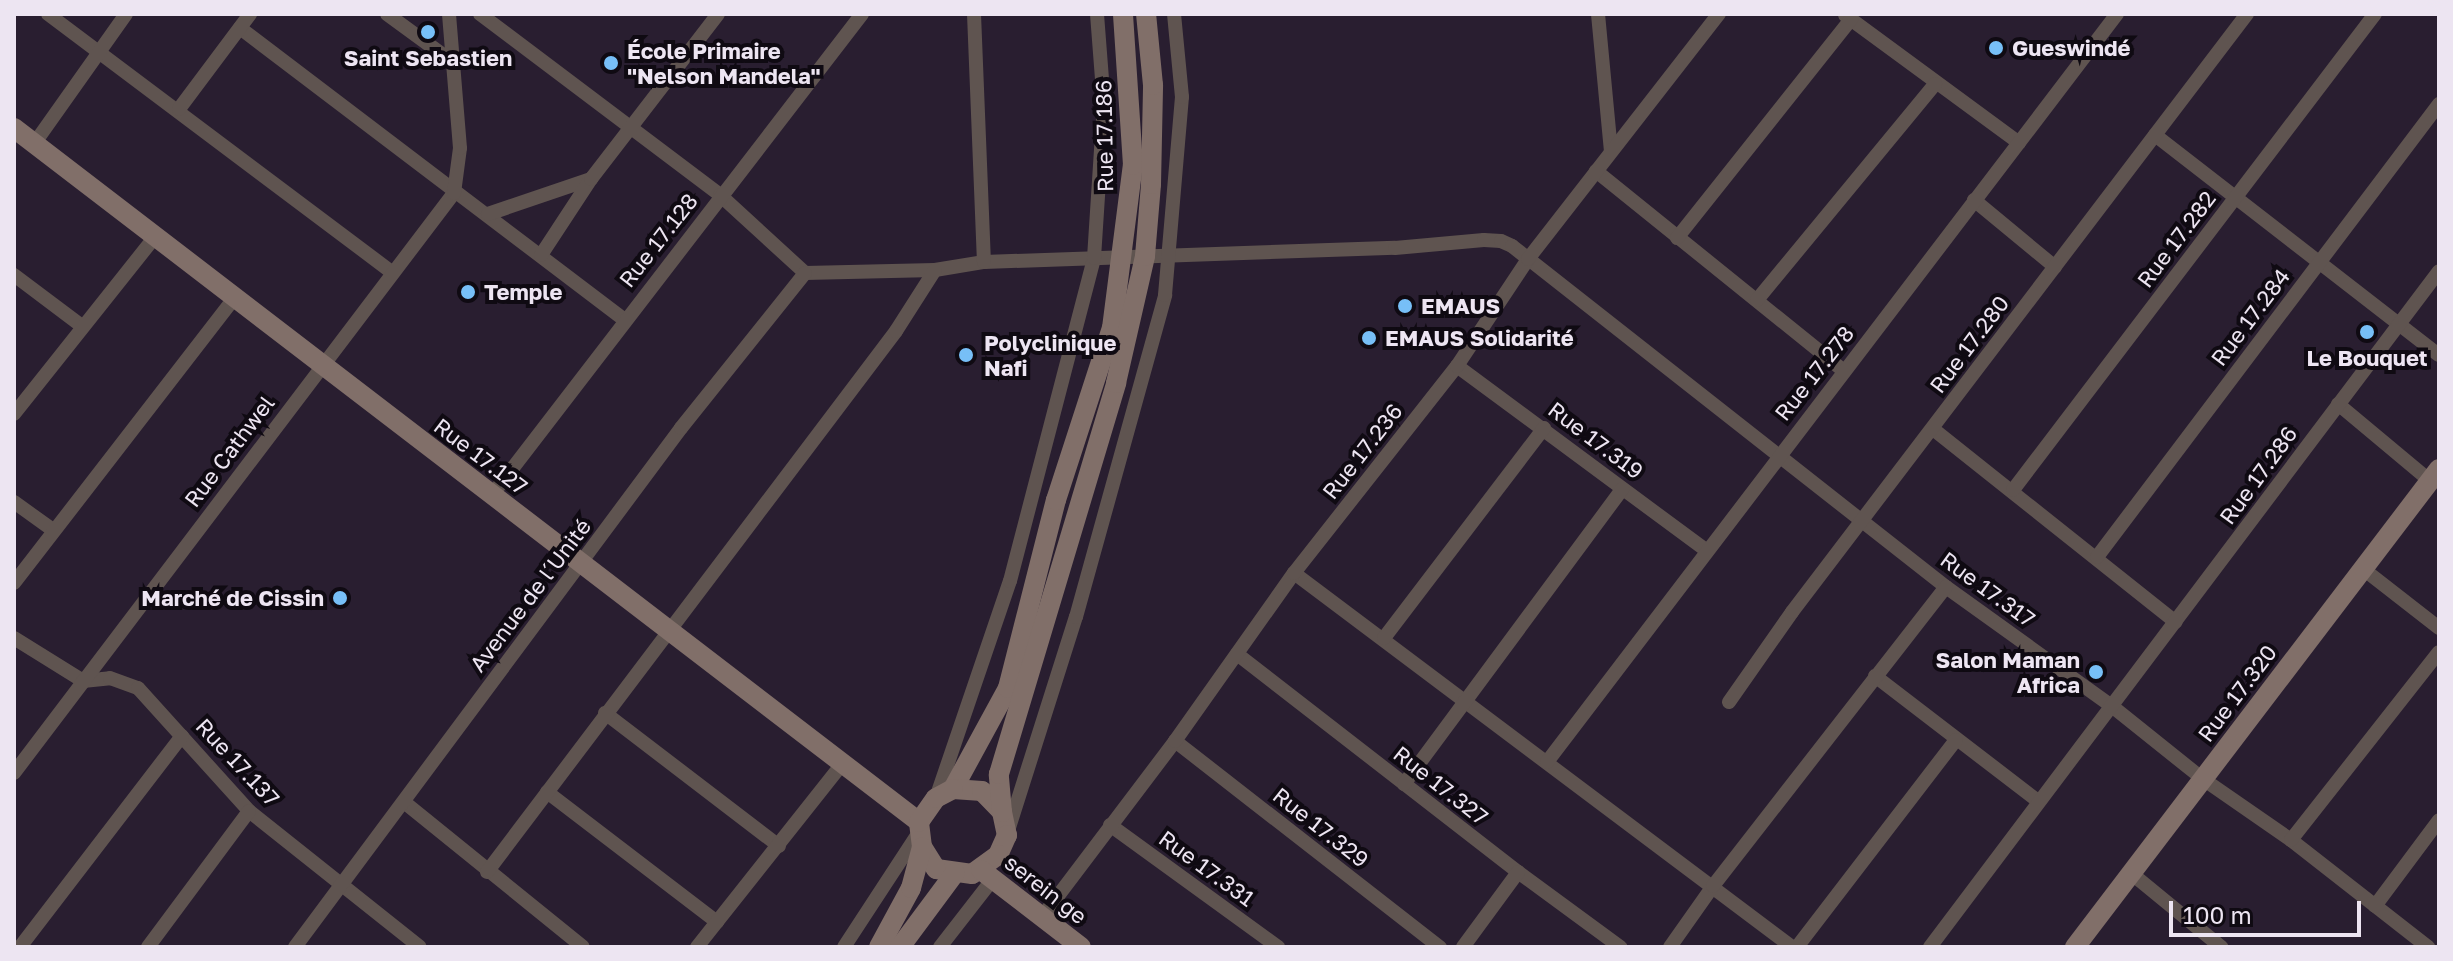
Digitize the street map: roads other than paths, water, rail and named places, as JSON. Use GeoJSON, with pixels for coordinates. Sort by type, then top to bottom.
{"type":"FeatureCollection","features":[{"type":"Feature","properties":{"kind":"main road","name":"Rue 17.186"},"geometry":{"type":"LineString","coordinates":[[944,794],[1008,688],[1056,500],[1112,328],[1124,257],[1133,165],[1123,14]]}},
{"type":"Feature","properties":{"kind":"main road"},"geometry":{"type":"LineString","coordinates":[[920,833],[936,869],[987,874],[1007,835],[999,774],[1116,383],[1145,256],[1151,184],[1153,85],[1146,14]]}},
{"type":"Feature","properties":{"kind":"main road","name":"Rue 17.127"},"geometry":{"type":"LineString","coordinates":[[14,128],[843,763],[920,833]]}},
{"type":"Feature","properties":{"kind":"main road","name":"Rue 17.320"},"geometry":{"type":"LineString","coordinates":[[2075,947],[2434,475]]}},
{"type":"Feature","properties":{"kind":"main road"},"geometry":{"type":"LineString","coordinates":[[879,947],[911,888],[920,833],[944,794],[982,791],[1002,812]]}},
{"type":"Feature","properties":{"kind":"main road"},"geometry":{"type":"LineString","coordinates":[[900,947],[955,873]]}},
{"type":"Feature","properties":{"kind":"main road","name":"serein ge"},"geometry":{"type":"LineString","coordinates":[[987,874],[1081,947]]}},
{"type":"Feature","properties":{"kind":"street"},"geometry":{"type":"LineString","coordinates":[[48,14],[179,109],[393,273]]}},
{"type":"Feature","properties":{"kind":"street"},"geometry":{"type":"LineString","coordinates":[[34,144],[126,14]]}},
{"type":"Feature","properties":{"kind":"street"},"geometry":{"type":"LineString","coordinates":[[179,109],[250,14]]}},
{"type":"Feature","properties":{"kind":"street"},"geometry":{"type":"LineString","coordinates":[[387,14],[454,63]]}},
{"type":"Feature","properties":{"kind":"street","name":"Rue Cathwel"},"geometry":{"type":"LineString","coordinates":[[14,773],[454,193],[460,148],[449,14]]}},
{"type":"Feature","properties":{"kind":"street"},"geometry":{"type":"LineString","coordinates":[[480,14],[720,195],[805,273]]}},
{"type":"Feature","properties":{"kind":"street"},"geometry":{"type":"LineString","coordinates":[[541,255],[591,179],[718,14]]}},
{"type":"Feature","properties":{"kind":"street"},"geometry":{"type":"LineString","coordinates":[[974,14],[984,262]]}},
{"type":"Feature","properties":{"kind":"street"},"geometry":{"type":"LineString","coordinates":[[944,794],[1010,581],[1094,258],[1104,105],[1097,14]]}},
{"type":"Feature","properties":{"kind":"street"},"geometry":{"type":"LineString","coordinates":[[1007,835],[1076,617],[1165,295],[1171,255],[1182,97],[1174,14]]}},
{"type":"Feature","properties":{"kind":"street"},"geometry":{"type":"LineString","coordinates":[[1598,14],[1611,151]]}},
{"type":"Feature","properties":{"kind":"street","name":"Rue 17.236"},"geometry":{"type":"LineString","coordinates":[[1042,917],[1175,741],[1294,573],[1457,366],[1528,259],[1719,14]]}},
{"type":"Feature","properties":{"kind":"street","name":"Rue 17.278"},"geometry":{"type":"LineString","coordinates":[[1547,762],[1777,456],[2117,14]]}},
{"type":"Feature","properties":{"kind":"street","name":"Rue 17.282"},"geometry":{"type":"LineString","coordinates":[[2013,490],[2375,14]]}},
{"type":"Feature","properties":{"kind":"street","name":"Rue 17.280"},"geometry":{"type":"LineString","coordinates":[[1729,702],[1861,521],[2244,15]]}},
{"type":"Feature","properties":{"kind":"street","name":"Rue 17.128"},"geometry":{"type":"LineString","coordinates":[[492,495],[856,16]]}},
{"type":"Feature","properties":{"kind":"street"},"geometry":{"type":"LineString","coordinates":[[1677,238],[1848,17],[2019,143]]}},
{"type":"Feature","properties":{"kind":"street"},"geometry":{"type":"LineString","coordinates":[[240,28],[624,320]]}},
{"type":"Feature","properties":{"kind":"street"},"geometry":{"type":"LineString","coordinates":[[1757,300],[1935,84]]}},
{"type":"Feature","properties":{"kind":"street","name":"Rue 17.284"},"geometry":{"type":"LineString","coordinates":[[2097,557],[2439,104]]}},
{"type":"Feature","properties":{"kind":"street"},"geometry":{"type":"LineString","coordinates":[[2155,135],[2439,355]]}},
{"type":"Feature","properties":{"kind":"street"},"geometry":{"type":"LineString","coordinates":[[1596,171],[1844,371]]}},
{"type":"Feature","properties":{"kind":"street"},"geometry":{"type":"LineString","coordinates":[[488,214],[591,179]]}},
{"type":"Feature","properties":{"kind":"street"},"geometry":{"type":"LineString","coordinates":[[1974,200],[2055,267]]}},
{"type":"Feature","properties":{"kind":"street"},"geometry":{"type":"LineString","coordinates":[[14,414],[155,237]]}},
{"type":"Feature","properties":{"kind":"street","name":"Rue 17.317"},"geometry":{"type":"LineString","coordinates":[[805,273],[935,270],[984,262],[1395,248],[1501,241],[1946,587],[2113,707],[2203,779],[2291,840],[2428,947]]}},
{"type":"Feature","properties":{"kind":"street"},"geometry":{"type":"LineString","coordinates":[[487,872],[896,331],[935,270]]}},
{"type":"Feature","properties":{"kind":"street","name":"Rue 17.286"},"geometry":{"type":"LineString","coordinates":[[1930,947],[2439,271]]}},
{"type":"Feature","properties":{"kind":"street","name":"Avenue de l´Unité"},"geometry":{"type":"LineString","coordinates":[[295,947],[681,428],[805,273]]}},
{"type":"Feature","properties":{"kind":"street"},"geometry":{"type":"LineString","coordinates":[[14,275],[82,326]]}},
{"type":"Feature","properties":{"kind":"street"},"geometry":{"type":"LineString","coordinates":[[14,583],[234,298]]}},
{"type":"Feature","properties":{"kind":"street","name":"Rue 17.319"},"geometry":{"type":"LineString","coordinates":[[1457,366],[1707,551]]}},
{"type":"Feature","properties":{"kind":"street"},"geometry":{"type":"LineString","coordinates":[[2338,404],[2434,475]]}},
{"type":"Feature","properties":{"kind":"street"},"geometry":{"type":"LineString","coordinates":[[1384,638],[1544,428]]}},
{"type":"Feature","properties":{"kind":"street"},"geometry":{"type":"LineString","coordinates":[[1933,429],[2176,622]]}},
{"type":"Feature","properties":{"kind":"street"},"geometry":{"type":"LineString","coordinates":[[1404,784],[1622,489]]}},
{"type":"Feature","properties":{"kind":"street"},"geometry":{"type":"LineString","coordinates":[[14,502],[53,530]]}},
{"type":"Feature","properties":{"kind":"street"},"geometry":{"type":"LineString","coordinates":[[2362,568],[2439,628]]}},
{"type":"Feature","properties":{"kind":"street"},"geometry":{"type":"LineString","coordinates":[[1294,573],[1794,947],[1956,740]]}},
{"type":"Feature","properties":{"kind":"street"},"geometry":{"type":"LineString","coordinates":[[1670,947],[1713,886],[1946,587]]}},
{"type":"Feature","properties":{"kind":"street"},"geometry":{"type":"LineString","coordinates":[[14,638],[83,681]]}},
{"type":"Feature","properties":{"kind":"street"},"geometry":{"type":"LineString","coordinates":[[2291,840],[2439,652]]}},
{"type":"Feature","properties":{"kind":"street","name":"Rue 17.327"},"geometry":{"type":"LineString","coordinates":[[1237,654],[1518,872],[1620,947]]}},
{"type":"Feature","properties":{"kind":"street"},"geometry":{"type":"LineString","coordinates":[[1875,676],[2038,801]]}},
{"type":"Feature","properties":{"kind":"street","name":"Rue 17.137"},"geometry":{"type":"LineString","coordinates":[[83,681],[110,678],[138,688],[249,811],[420,947]]}},
{"type":"Feature","properties":{"kind":"street"},"geometry":{"type":"LineString","coordinates":[[605,713],[779,846]]}},
{"type":"Feature","properties":{"kind":"street"},"geometry":{"type":"LineString","coordinates":[[20,947],[182,736]]}},
{"type":"Feature","properties":{"kind":"street","name":"Rue 17.329"},"geometry":{"type":"LineString","coordinates":[[1175,741],[1440,947]]}},
{"type":"Feature","properties":{"kind":"street"},"geometry":{"type":"LineString","coordinates":[[697,947],[843,763]]}},
{"type":"Feature","properties":{"kind":"street"},"geometry":{"type":"LineString","coordinates":[[547,792],[717,922]]}},
{"type":"Feature","properties":{"kind":"street"},"geometry":{"type":"LineString","coordinates":[[404,802],[583,947]]}},
{"type":"Feature","properties":{"kind":"street"},"geometry":{"type":"LineString","coordinates":[[148,947],[249,811]]}},
{"type":"Feature","properties":{"kind":"street"},"geometry":{"type":"LineString","coordinates":[[2375,906],[2439,820]]}},
{"type":"Feature","properties":{"kind":"street","name":"Rue 17.331"},"geometry":{"type":"LineString","coordinates":[[1110,825],[1278,947]]}},
{"type":"Feature","properties":{"kind":"street"},"geometry":{"type":"LineString","coordinates":[[844,947],[920,833]]}},
{"type":"Feature","properties":{"kind":"street"},"geometry":{"type":"LineString","coordinates":[[1463,947],[1518,872]]}},
{"type":"Feature","properties":{"kind":"street"},"geometry":{"type":"LineString","coordinates":[[2131,873],[2217,946]]}},
{"type":"Feature","properties":{"kind":"street"},"geometry":{"type":"LineString","coordinates":[[940,947],[987,874]]}},
{"type":"Feature","properties":{"kind":"place","name":"Saint Sebastien"},"geometry":{"type":"Point","coordinates":[428,32]}},
{"type":"Feature","properties":{"kind":"place","name":"Gueswindé"},"geometry":{"type":"Point","coordinates":[1996,48]}},
{"type":"Feature","properties":{"kind":"place","name":"École Primaire \"Nelson Mandela\""},"geometry":{"type":"Point","coordinates":[611,63]}},
{"type":"Feature","properties":{"kind":"place","name":"Temple"},"geometry":{"type":"Point","coordinates":[468,292]}},
{"type":"Feature","properties":{"kind":"place","name":"EMAUS"},"geometry":{"type":"Point","coordinates":[1405,306]}},
{"type":"Feature","properties":{"kind":"place","name":"Le Bouquet"},"geometry":{"type":"Point","coordinates":[2367,332]}},
{"type":"Feature","properties":{"kind":"place","name":"EMAUS Solidarité"},"geometry":{"type":"Point","coordinates":[1369,338]}},
{"type":"Feature","properties":{"kind":"place","name":"Polyclinique Nafi"},"geometry":{"type":"Point","coordinates":[966,355]}},
{"type":"Feature","properties":{"kind":"place","name":"Marché de Cissin"},"geometry":{"type":"Point","coordinates":[340,598]}},
{"type":"Feature","properties":{"kind":"place","name":"Salon Maman Africa"},"geometry":{"type":"Point","coordinates":[2096,672]}}]}
